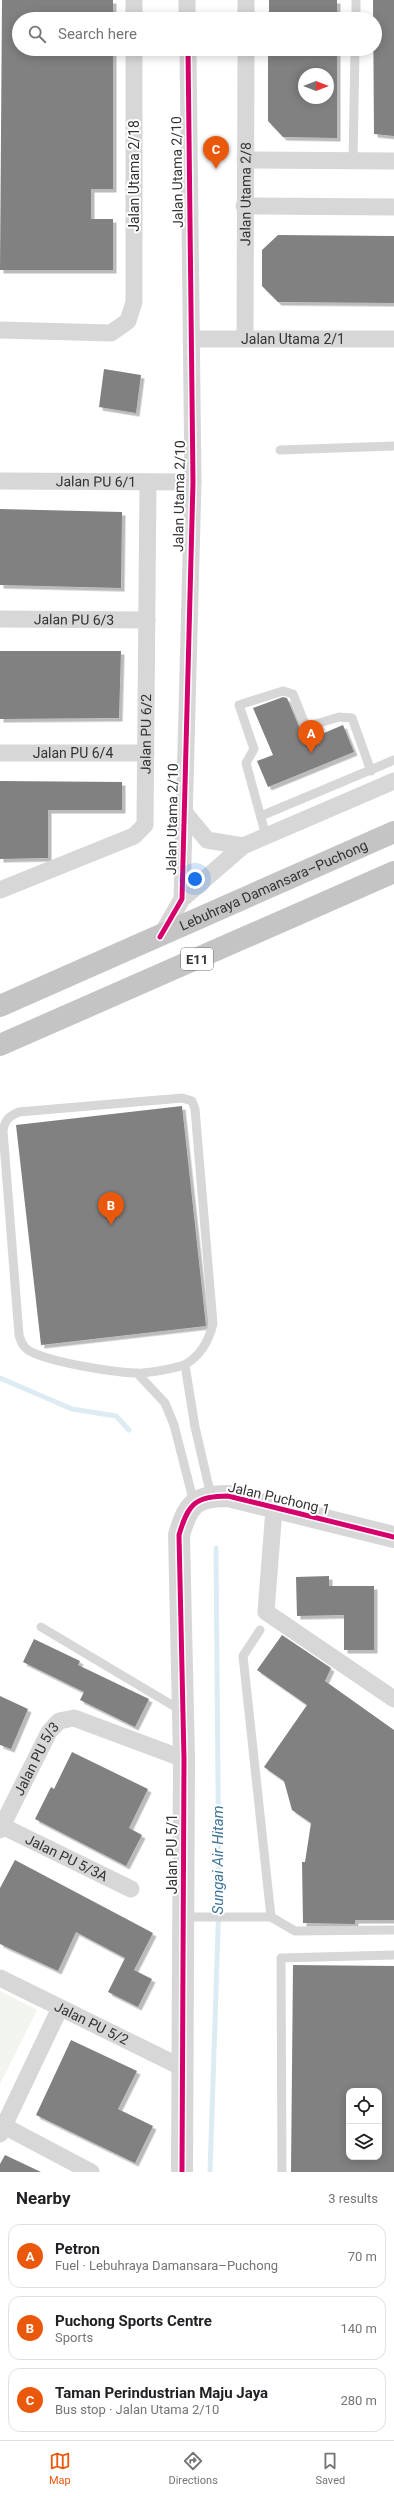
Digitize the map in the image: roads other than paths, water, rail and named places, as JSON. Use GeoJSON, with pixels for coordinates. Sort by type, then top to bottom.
{"type":"FeatureCollection","features":[{"type":"Feature","properties":{"kind":"highway","name":"Lebuhraya Damansara–Puchong"},"geometry":{"type":"LineString","coordinates":[[0,1006],[160,937],[394,832]]}},
{"type":"Feature","properties":{"kind":"highway","name":"E11"},"geometry":{"type":"LineString","coordinates":[[0,1045],[394,872]]}},
{"type":"Feature","properties":{"kind":"street"},"geometry":{"type":"LineString","coordinates":[[134,0],[134,12]]}},
{"type":"Feature","properties":{"kind":"street"},"geometry":{"type":"LineString","coordinates":[[187,0],[187,12]]}},
{"type":"Feature","properties":{"kind":"street"},"geometry":{"type":"LineString","coordinates":[[246,0],[246,12]]}},
{"type":"Feature","properties":{"kind":"street","name":"Jalan Utama 2/18"},"geometry":{"type":"LineString","coordinates":[[0,330],[111,333],[128,321],[134,302],[134,56]]}},
{"type":"Feature","properties":{"kind":"street","name":"Jalan Utama 2/10"},"geometry":{"type":"LineString","coordinates":[[160,937],[182,899],[193,482],[188,56]]}},
{"type":"Feature","properties":{"kind":"street","name":"Jalan Utama 2/8"},"geometry":{"type":"LineString","coordinates":[[245,338],[244,206],[246,56]]}},
{"type":"Feature","properties":{"kind":"street"},"geometry":{"type":"LineString","coordinates":[[245,160],[394,161]]}},
{"type":"Feature","properties":{"kind":"street"},"geometry":{"type":"LineString","coordinates":[[244,206],[394,207]]}},
{"type":"Feature","properties":{"kind":"street","name":"Jalan Utama 2/1"},"geometry":{"type":"LineString","coordinates":[[192,339],[394,339]]}},
{"type":"Feature","properties":{"kind":"street","name":"Jalan PU 6/1"},"geometry":{"type":"LineString","coordinates":[[0,481],[193,482]]}},
{"type":"Feature","properties":{"kind":"street","name":"Jalan PU 6/2"},"geometry":{"type":"LineString","coordinates":[[0,890],[139,834],[145,820],[148,482]]}},
{"type":"Feature","properties":{"kind":"street","name":"Jalan PU 6/3"},"geometry":{"type":"LineString","coordinates":[[0,619],[147,620]]}},
{"type":"Feature","properties":{"kind":"street","name":"Jalan PU 6/4"},"geometry":{"type":"LineString","coordinates":[[0,753],[146,753]]}},
{"type":"Feature","properties":{"kind":"street"},"geometry":{"type":"LineString","coordinates":[[182,899],[243,846],[394,782]]}},
{"type":"Feature","properties":{"kind":"street","name":"Jalan Utama 2/10"},"geometry":{"type":"LineString","coordinates":[[184,812],[207,840],[243,846]]}},
{"type":"Feature","properties":{"kind":"street","name":"Jalan Puchong 1"},"geometry":{"type":"LineString","coordinates":[[203,1499],[228,1496],[274,1509],[394,1537]]}},
{"type":"Feature","properties":{"kind":"street","name":"Jalan PU 5/1"},"geometry":{"type":"LineString","coordinates":[[182,2172],[183,2068],[193,1917],[184,1759],[179,1535],[185,1516],[203,1499]]}},
{"type":"Feature","properties":{"kind":"street"},"geometry":{"type":"LineString","coordinates":[[274,1509],[266,1612],[394,1700]]}},
{"type":"Feature","properties":{"kind":"street","name":"Jalan PU 5/3"},"geometry":{"type":"LineString","coordinates":[[0,1827],[49,1732],[59,1721],[74,1718],[184,1759]]}},
{"type":"Feature","properties":{"kind":"street","name":"Jalan PU 5/3A"},"geometry":{"type":"LineString","coordinates":[[0,1827],[132,1889]]}},
{"type":"Feature","properties":{"kind":"street","name":"Jalan PU 5/2"},"geometry":{"type":"LineString","coordinates":[[0,1978],[183,2068]]}},
{"type":"Feature","properties":{"kind":"street"},"geometry":{"type":"LineString","coordinates":[[60,2008],[2,2130],[91,2172]]}},
{"type":"Feature","properties":{"kind":"lane"},"geometry":{"type":"LineString","coordinates":[[356,0],[356,12]]}},
{"type":"Feature","properties":{"kind":"lane"},"geometry":{"type":"LineString","coordinates":[[353,161],[355,56]]}},
{"type":"Feature","properties":{"kind":"lane"},"geometry":{"type":"LineString","coordinates":[[280,450],[394,446]]}},
{"type":"Feature","properties":{"kind":"lane"},"geometry":{"type":"LineString","coordinates":[[266,836],[246,763],[254,749],[239,705],[283,691],[293,694],[306,727],[339,717],[352,718],[371,771]]}},
{"type":"Feature","properties":{"kind":"lane"},"geometry":{"type":"LineString","coordinates":[[261,816],[371,771],[394,760]]}},
{"type":"Feature","properties":{"kind":"lane"},"geometry":{"type":"LineString","coordinates":[[182,1098],[192,1101],[195,1109],[213,1324],[210,1337],[200,1351],[185,1365],[137,1373],[45,1357],[27,1350],[21,1343],[3,1130],[5,1122],[10,1115],[19,1112],[182,1098]]}},
{"type":"Feature","properties":{"kind":"lane"},"geometry":{"type":"LineString","coordinates":[[185,1365],[195,1427],[203,1499]]}},
{"type":"Feature","properties":{"kind":"lane"},"geometry":{"type":"LineString","coordinates":[[137,1373],[165,1403],[203,1499]]}},
{"type":"Feature","properties":{"kind":"lane"},"geometry":{"type":"LineString","coordinates":[[41,1627],[183,1711]]}},
{"type":"Feature","properties":{"kind":"lane"},"geometry":{"type":"LineString","coordinates":[[260,1630],[243,1656],[271,1917]]}},
{"type":"Feature","properties":{"kind":"lane"},"geometry":{"type":"LineString","coordinates":[[193,1917],[271,1917],[295,1931],[394,1930]]}},
{"type":"Feature","properties":{"kind":"lane"},"geometry":{"type":"LineString","coordinates":[[282,2172],[281,1958],[394,1956]]}},
{"type":"Feature","properties":{"kind":"waterway","name":"Sungai Air Hitam"},"geometry":{"type":"LineString","coordinates":[[0,1378],[72,1409],[116,1416],[129,1430]]}},
{"type":"Feature","properties":{"kind":"waterway","name":"Sungai Air Hitam"},"geometry":{"type":"LineString","coordinates":[[210,2172],[219,1900],[216,1548]]}},
{"type":"Feature","properties":{"kind":"place","name":"Taman Perindustrian Maju Jaya"},"geometry":{"type":"Point","coordinates":[216,169]}},
{"type":"Feature","properties":{"kind":"place","name":"Petron"},"geometry":{"type":"Point","coordinates":[311,753]}},
{"type":"Feature","properties":{"kind":"place","name":"Puchong Sports Centre"},"geometry":{"type":"Point","coordinates":[111,1225]}}]}
